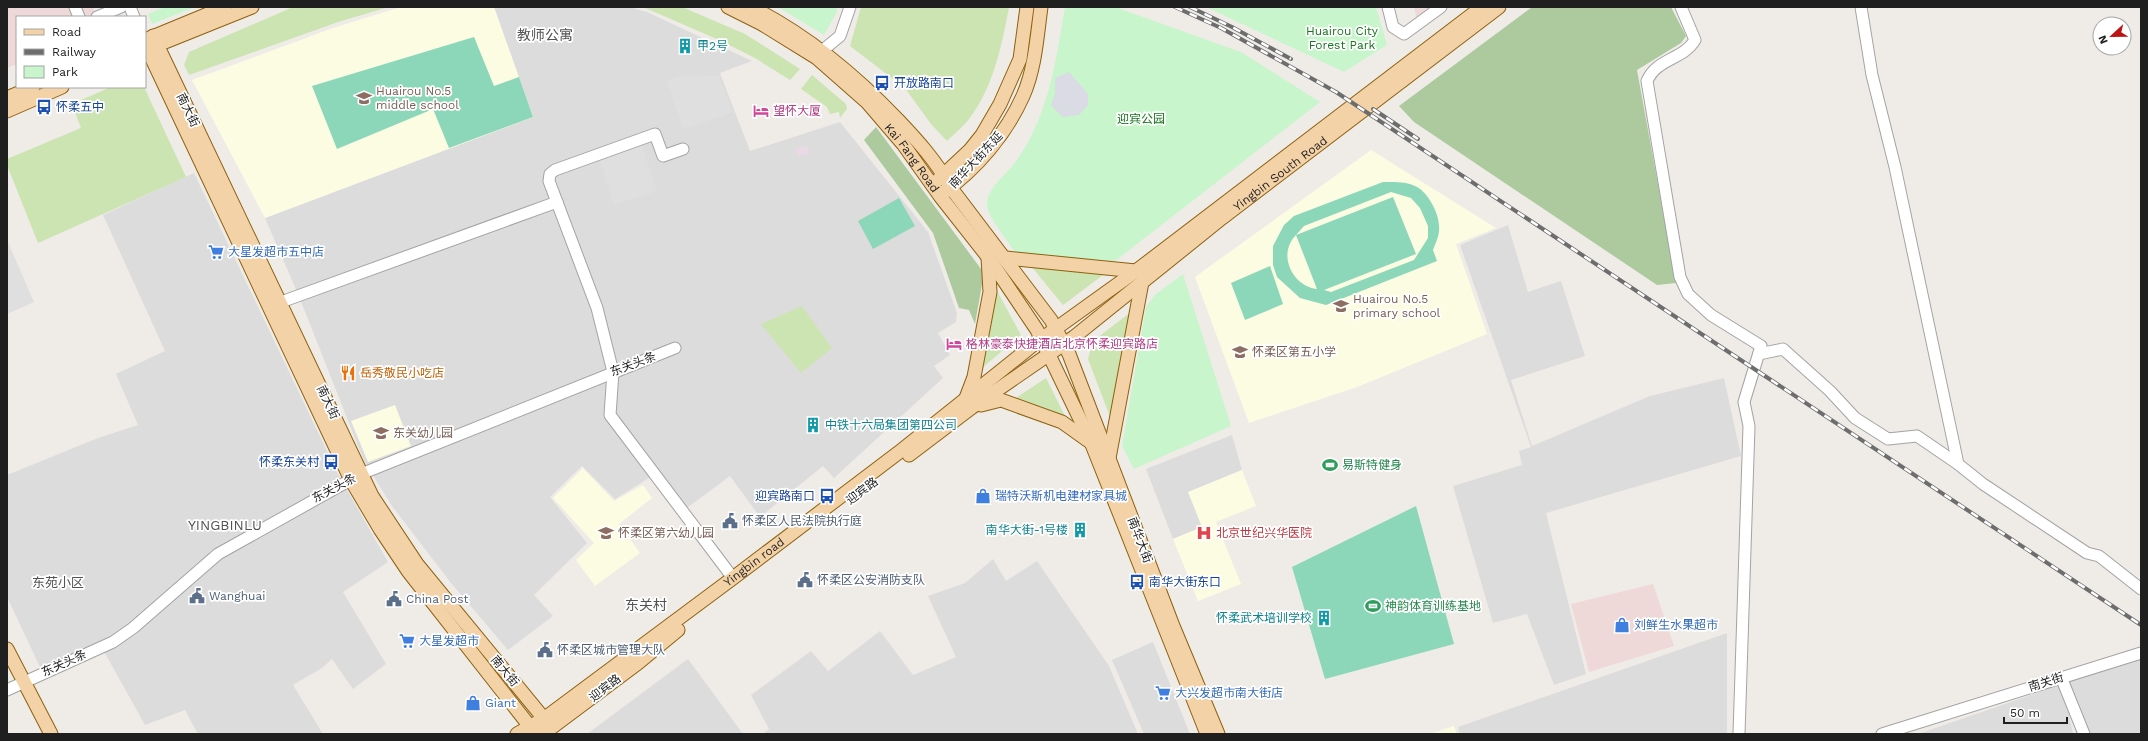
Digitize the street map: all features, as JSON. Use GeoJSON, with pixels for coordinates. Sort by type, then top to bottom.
{"type":"FeatureCollection","features":[{"type":"Feature","properties":{"kind":"main road"},"geometry":{"type":"LineString","coordinates":[[149,44],[225,7]]}},
{"type":"Feature","properties":{"kind":"main road"},"geometry":{"type":"LineString","coordinates":[[149,44],[252,7]]}},
{"type":"Feature","properties":{"kind":"main road","name":"Kai Fang Road"},"geometry":{"type":"LineString","coordinates":[[728,7],[762,24],[817,58],[860,96],[903,144],[940,196],[988,257],[1043,339],[1050,354]]}},
{"type":"Feature","properties":{"kind":"main road","name":"Kai Fang Road"},"geometry":{"type":"LineString","coordinates":[[751,7],[823,50],[872,92],[913,136],[944,175],[951,188],[1006,258],[1056,330],[1064,345]]}},
{"type":"Feature","properties":{"kind":"main road","name":"南华大街东延"},"geometry":{"type":"LineString","coordinates":[[932,185],[970,150],[982,135],[1000,104],[1020,59],[1027,7]]}},
{"type":"Feature","properties":{"kind":"main road","name":"南华大街东延"},"geometry":{"type":"LineString","coordinates":[[940,196],[951,188],[1002,134],[1023,96],[1035,53],[1040,7]]}},
{"type":"Feature","properties":{"kind":"main road","name":"Yingbin South Road"},"geometry":{"type":"LineString","coordinates":[[1050,354],[1064,345],[1139,276],[1482,7]]}},
{"type":"Feature","properties":{"kind":"main road","name":"Yingbin South Road"},"geometry":{"type":"LineString","coordinates":[[1043,339],[1139,276],[1222,218],[1499,7]]}},
{"type":"Feature","properties":{"kind":"main road","name":"南大街"},"geometry":{"type":"LineString","coordinates":[[149,44],[280,302],[356,477],[372,496],[417,564],[549,729]]}},
{"type":"Feature","properties":{"kind":"main road","name":"南大街"},"geometry":{"type":"LineString","coordinates":[[149,44],[380,529],[408,571],[534,730]]}},
{"type":"Feature","properties":{"kind":"main road"},"geometry":{"type":"LineString","coordinates":[[7,98],[31,88]]}},
{"type":"Feature","properties":{"kind":"main road"},"geometry":{"type":"LineString","coordinates":[[7,111],[60,88]]}},
{"type":"Feature","properties":{"kind":"main road"},"geometry":{"type":"LineString","coordinates":[[988,257],[990,292],[968,404],[1001,400],[1062,422],[1091,442]]}},
{"type":"Feature","properties":{"kind":"main road"},"geometry":{"type":"LineString","coordinates":[[1006,258],[1139,276],[1109,458]]}},
{"type":"Feature","properties":{"kind":"main road","name":"Yingbin road"},"geometry":{"type":"LineString","coordinates":[[517,734],[534,730],[549,729],[734,578],[968,404],[1043,339]]}},
{"type":"Feature","properties":{"kind":"main road","name":"南华大街"},"geometry":{"type":"LineString","coordinates":[[1064,345],[1173,626],[1218,734]]}},
{"type":"Feature","properties":{"kind":"main road","name":"迎宾路"},"geometry":{"type":"LineString","coordinates":[[549,729],[968,404],[1050,354]]}},
{"type":"Feature","properties":{"kind":"main road","name":"南华大街"},"geometry":{"type":"LineString","coordinates":[[1050,354],[1091,442],[1206,734]]}},
{"type":"Feature","properties":{"kind":"main road"},"geometry":{"type":"LineString","coordinates":[[7,649],[16,686],[51,734]]}},
{"type":"Feature","properties":{"kind":"main road"},"geometry":{"type":"LineString","coordinates":[[7,665],[16,686],[42,734]]}},
{"type":"Feature","properties":{"kind":"street"},"geometry":{"type":"LineString","coordinates":[[99,16],[121,7]]}},
{"type":"Feature","properties":{"kind":"street"},"geometry":{"type":"LineString","coordinates":[[823,50],[840,36],[850,7]]}},
{"type":"Feature","properties":{"kind":"street"},"geometry":{"type":"LineString","coordinates":[[1388,7],[1393,27],[1404,34],[1442,7]]}},
{"type":"Feature","properties":{"kind":"street"},"geometry":{"type":"LineString","coordinates":[[1681,7],[1695,40],[1690,49],[1667,60],[1651,71],[1647,81],[1680,277],[1688,294],[1711,315],[1761,346],[1750,378],[1744,402],[1748,426],[1739,734]]}},
{"type":"Feature","properties":{"kind":"street"},"geometry":{"type":"LineString","coordinates":[[1861,7],[1872,75],[1896,174],[1958,464]]}},
{"type":"Feature","properties":{"kind":"street"},"geometry":{"type":"LineString","coordinates":[[683,150],[663,156],[655,134],[555,170],[550,174],[549,181],[597,308],[613,372],[610,415],[734,578]]}},
{"type":"Feature","properties":{"kind":"street"},"geometry":{"type":"LineString","coordinates":[[280,302],[557,202]]}},
{"type":"Feature","properties":{"kind":"street","name":"东关头条"},"geometry":{"type":"LineString","coordinates":[[16,686],[112,642],[133,628],[218,554],[356,477],[675,348]]}},
{"type":"Feature","properties":{"kind":"street"},"geometry":{"type":"LineString","coordinates":[[1759,354],[1782,349],[1830,391],[1855,418],[1888,439],[1917,436],[1958,464],[1983,484],[2087,553],[2099,556],[2141,589]]}},
{"type":"Feature","properties":{"kind":"street","name":"南关街"},"geometry":{"type":"LineString","coordinates":[[1882,734],[2141,653]]}},
{"type":"Feature","properties":{"kind":"street"},"geometry":{"type":"LineString","coordinates":[[2061,677],[2084,734]]}},
{"type":"Feature","properties":{"kind":"shaded area"},"geometry":{"type":"Polygon","coordinates":[[[7,7],[93,7],[97,16],[16,16],[16,64],[7,68],[7,7]]]}},
{"type":"Feature","properties":{"kind":"shaded area","name":"Huairou No.5 middle school"},"geometry":{"type":"Polygon","coordinates":[[[401,7],[494,7],[533,117],[265,218],[192,80],[333,28],[401,7]]]}},
{"type":"Feature","properties":{"kind":"shaded area"},"geometry":{"type":"Polygon","coordinates":[[[494,7],[629,7],[647,12],[752,61],[720,73],[750,151],[840,122],[928,232],[957,313],[956,322],[938,333],[950,355],[934,366],[943,378],[834,478],[823,466],[760,517],[730,476],[687,508],[629,429],[657,473],[615,499],[582,466],[550,497],[587,543],[534,595],[553,616],[508,650],[451,583],[392,506],[364,461],[298,294],[265,218],[533,117],[494,7]]]}},
{"type":"Feature","properties":{"kind":"shaded area"},"geometry":{"type":"Polygon","coordinates":[[[1414,7],[1434,7],[1417,19],[1414,7]]]}},
{"type":"Feature","properties":{"kind":"shaded area"},"geometry":{"type":"Polygon","coordinates":[[[1069,72],[1088,94],[1088,105],[1079,115],[1062,117],[1051,105],[1055,94],[1055,78],[1069,72]]]}},
{"type":"Feature","properties":{"kind":"shaded area"},"geometry":{"type":"Polygon","coordinates":[[[681,75],[719,76],[733,112],[683,129],[667,81],[681,75]]]}},
{"type":"Feature","properties":{"kind":"shaded area"},"geometry":{"type":"Polygon","coordinates":[[[641,144],[657,191],[614,205],[599,158],[641,144]]]}},
{"type":"Feature","properties":{"kind":"shaded area"},"geometry":{"type":"Polygon","coordinates":[[[807,145],[810,153],[798,157],[795,149],[807,145]]]}},
{"type":"Feature","properties":{"kind":"shaded area","name":"Huairou No.5 primary school"},"geometry":{"type":"Polygon","coordinates":[[[1371,150],[1496,228],[1456,244],[1487,334],[1357,387],[1249,423],[1195,277],[1371,150]]]}},
{"type":"Feature","properties":{"kind":"shaded area"},"geometry":{"type":"Polygon","coordinates":[[[194,173],[337,472],[388,562],[343,592],[386,664],[353,689],[332,659],[322,668],[293,685],[323,734],[198,734],[185,710],[145,725],[101,646],[40,667],[7,597],[7,475],[98,438],[138,425],[116,374],[165,351],[103,215],[194,173]]]}},
{"type":"Feature","properties":{"kind":"shaded area"},"geometry":{"type":"Polygon","coordinates":[[[1508,225],[1528,292],[1561,281],[1585,356],[1511,380],[1532,446],[1650,396],[1724,378],[1741,456],[1546,513],[1586,674],[1554,685],[1527,614],[1493,623],[1453,486],[1522,465],[1519,451],[1531,447],[1460,245],[1508,225]]]}},
{"type":"Feature","properties":{"kind":"shaded area"},"geometry":{"type":"Polygon","coordinates":[[[7,240],[34,302],[7,314],[7,240]]]}},
{"type":"Feature","properties":{"kind":"shaded area","name":"东关幼儿园"},"geometry":{"type":"Polygon","coordinates":[[[395,405],[411,446],[368,462],[351,421],[395,405]]]}},
{"type":"Feature","properties":{"kind":"shaded area"},"geometry":{"type":"Polygon","coordinates":[[[1232,435],[1242,470],[1189,492],[1202,527],[1173,539],[1146,469],[1232,435]]]}},
{"type":"Feature","properties":{"kind":"shaded area","name":"怀柔区第六幼儿园"},"geometry":{"type":"Polygon","coordinates":[[[583,468],[614,501],[643,485],[652,498],[619,524],[640,553],[595,586],[576,560],[594,543],[553,498],[583,468]]]}},
{"type":"Feature","properties":{"kind":"shaded area","name":"北京世纪兴华医院"},"geometry":{"type":"Polygon","coordinates":[[[1242,470],[1256,506],[1216,522],[1241,584],[1198,601],[1173,539],[1202,527],[1188,492],[1242,470]]]}},
{"type":"Feature","properties":{"kind":"shaded area"},"geometry":{"type":"Polygon","coordinates":[[[993,559],[1006,581],[1037,561],[1109,666],[1138,734],[763,734],[769,729],[751,695],[811,651],[828,671],[880,631],[913,675],[956,657],[928,596],[965,583],[993,559]]]}},
{"type":"Feature","properties":{"kind":"shaded area","name":"刘鲜生水果超市"},"geometry":{"type":"Polygon","coordinates":[[[1653,584],[1674,646],[1589,672],[1571,604],[1653,584]]]}},
{"type":"Feature","properties":{"kind":"shaded area"},"geometry":{"type":"Polygon","coordinates":[[[1727,633],[1727,734],[1460,734],[1458,727],[1727,633]]]}},
{"type":"Feature","properties":{"kind":"shaded area"},"geometry":{"type":"Polygon","coordinates":[[[1153,642],[1190,734],[1144,734],[1112,660],[1153,642]]]}},
{"type":"Feature","properties":{"kind":"shaded area"},"geometry":{"type":"Polygon","coordinates":[[[2141,656],[2141,734],[2078,734],[2066,682],[2141,656]]]}},
{"type":"Feature","properties":{"kind":"shaded area"},"geometry":{"type":"Polygon","coordinates":[[[688,659],[743,734],[587,734],[688,659]]]}},
{"type":"Feature","properties":{"kind":"shaded area"},"geometry":{"type":"Polygon","coordinates":[[[2063,684],[2073,734],[1918,734],[2063,684]]]}},
{"type":"Feature","properties":{"kind":"shaded area"},"geometry":{"type":"Polygon","coordinates":[[[1454,726],[1457,734],[1430,734],[1454,726]]]}},
{"type":"Feature","properties":{"kind":"green space"},"geometry":{"type":"Polygon","coordinates":[[[165,7],[195,7],[152,24],[148,14],[165,7]]]}},
{"type":"Feature","properties":{"kind":"green space"},"geometry":{"type":"Polygon","coordinates":[[[293,7],[389,7],[341,21],[189,75],[184,65],[189,52],[293,7]]]}},
{"type":"Feature","properties":{"kind":"green space"},"geometry":{"type":"Polygon","coordinates":[[[643,7],[682,7],[745,34],[800,69],[790,80],[755,58],[719,40],[643,7]]]}},
{"type":"Feature","properties":{"kind":"green space"},"geometry":{"type":"Polygon","coordinates":[[[778,7],[837,7],[837,12],[824,35],[778,7]]]}},
{"type":"Feature","properties":{"kind":"green space"},"geometry":{"type":"Polygon","coordinates":[[[861,7],[1009,7],[1000,51],[984,94],[969,119],[947,141],[931,124],[905,88],[850,46],[861,7]]]}},
{"type":"Feature","properties":{"kind":"green space","name":"迎宾公园"},"geometry":{"type":"Polygon","coordinates":[[[1065,7],[1115,7],[1241,52],[1320,102],[1115,261],[1016,254],[993,220],[988,210],[987,203],[992,189],[1017,160],[1037,124],[1050,86],[1065,7]]]}},
{"type":"Feature","properties":{"kind":"green space","name":"Huairou City Forest Park"},"geometry":{"type":"Polygon","coordinates":[[[1206,7],[1376,7],[1387,45],[1344,72],[1206,7]]]}},
{"type":"Feature","properties":{"kind":"green space"},"geometry":{"type":"Polygon","coordinates":[[[1532,7],[1671,7],[1686,36],[1681,43],[1637,70],[1676,283],[1657,285],[1414,122],[1399,106],[1532,7]]]}},
{"type":"Feature","properties":{"kind":"green space"},"geometry":{"type":"Polygon","coordinates":[[[474,37],[494,86],[519,77],[533,117],[449,148],[433,109],[337,149],[312,86],[474,37]]]}},
{"type":"Feature","properties":{"kind":"green space"},"geometry":{"type":"Polygon","coordinates":[[[812,75],[846,104],[847,109],[840,118],[839,112],[830,114],[827,107],[801,89],[812,75]]]}},
{"type":"Feature","properties":{"kind":"green space"},"geometry":{"type":"Polygon","coordinates":[[[109,88],[144,88],[186,177],[38,243],[7,165],[7,159],[81,128],[72,104],[109,88]]]}},
{"type":"Feature","properties":{"kind":"green space"},"geometry":{"type":"Polygon","coordinates":[[[876,127],[984,273],[975,324],[969,310],[959,308],[933,233],[864,140],[876,127]]]}},
{"type":"Feature","properties":{"kind":"green space"},"geometry":{"type":"Polygon","coordinates":[[[1383,182],[1400,182],[1409,184],[1417,187],[1425,194],[1437,215],[1439,221],[1439,232],[1433,250],[1437,261],[1326,305],[1300,298],[1277,277],[1273,265],[1273,246],[1284,225],[1294,216],[1383,182]],[[1391,192],[1304,226],[1296,235],[1393,197],[1416,254],[1324,290],[1331,292],[1414,260],[1428,238],[1428,226],[1420,208],[1411,198],[1391,192]],[[1296,235],[1290,243],[1288,251],[1290,268],[1294,276],[1300,282],[1308,287],[1317,289],[1296,235]]]}},
{"type":"Feature","properties":{"kind":"green space"},"geometry":{"type":"Polygon","coordinates":[[[899,198],[915,226],[873,249],[858,221],[899,198]]]}},
{"type":"Feature","properties":{"kind":"green space"},"geometry":{"type":"Polygon","coordinates":[[[1031,266],[1103,275],[1063,305],[1031,266]]]}},
{"type":"Feature","properties":{"kind":"green space"},"geometry":{"type":"Polygon","coordinates":[[[1270,266],[1283,304],[1245,320],[1231,283],[1270,266]]]}},
{"type":"Feature","properties":{"kind":"green space"},"geometry":{"type":"Polygon","coordinates":[[[1183,274],[1231,426],[1134,469],[1122,446],[1146,307],[1155,295],[1183,274]]]}},
{"type":"Feature","properties":{"kind":"green space"},"geometry":{"type":"Polygon","coordinates":[[[996,289],[1021,335],[981,369],[996,289]]]}},
{"type":"Feature","properties":{"kind":"green space"},"geometry":{"type":"Polygon","coordinates":[[[802,306],[832,348],[801,373],[761,324],[802,306]]]}},
{"type":"Feature","properties":{"kind":"green space"},"geometry":{"type":"Polygon","coordinates":[[[1131,312],[1112,422],[1088,359],[1093,341],[1131,312]]]}},
{"type":"Feature","properties":{"kind":"green space"},"geometry":{"type":"Polygon","coordinates":[[[1046,378],[1068,422],[1011,401],[1046,378]]]}},
{"type":"Feature","properties":{"kind":"green space","name":"神韵体育训练基地"},"geometry":{"type":"Polygon","coordinates":[[[1416,506],[1454,644],[1325,679],[1292,567],[1416,506]]]}},
{"type":"Feature","properties":{"kind":"railway"},"geometry":{"type":"LineString","coordinates":[[1175,7],[1221,28],[1336,92],[2141,625]]}},
{"type":"Feature","properties":{"kind":"railway"},"geometry":{"type":"LineString","coordinates":[[1190,7],[1232,27],[1291,59]]}},
{"type":"Feature","properties":{"kind":"railway"},"geometry":{"type":"LineString","coordinates":[[1373,109],[1418,139]]}},
{"type":"Feature","properties":{"kind":"place","name":"甲2号"},"geometry":{"type":"Point","coordinates":[685,46]}},
{"type":"Feature","properties":{"kind":"place","name":"开放路南口"},"geometry":{"type":"Point","coordinates":[882,83]}},
{"type":"Feature","properties":{"kind":"place","name":"Huairou No.5 middle school"},"geometry":{"type":"Point","coordinates":[364,98]}},
{"type":"Feature","properties":{"kind":"place","name":"怀柔五中"},"geometry":{"type":"Point","coordinates":[44,107]}},
{"type":"Feature","properties":{"kind":"place","name":"望怀大厦"},"geometry":{"type":"Point","coordinates":[761,111]}},
{"type":"Feature","properties":{"kind":"place","name":"大星发超市五中店"},"geometry":{"type":"Point","coordinates":[216,252]}},
{"type":"Feature","properties":{"kind":"place","name":"Huairou No.5 primary school"},"geometry":{"type":"Point","coordinates":[1341,306]}},
{"type":"Feature","properties":{"kind":"place","name":"格林豪泰快捷酒店北京怀柔迎宾路店"},"geometry":{"type":"Point","coordinates":[954,344]}},
{"type":"Feature","properties":{"kind":"place","name":"怀柔区第五小学"},"geometry":{"type":"Point","coordinates":[1240,352]}},
{"type":"Feature","properties":{"kind":"place","name":"岳秀敬民小吃店"},"geometry":{"type":"Point","coordinates":[348,373]}},
{"type":"Feature","properties":{"kind":"place","name":"中铁十六局集团第四公司"},"geometry":{"type":"Point","coordinates":[813,425]}},
{"type":"Feature","properties":{"kind":"place","name":"东关幼儿园"},"geometry":{"type":"Point","coordinates":[381,433]}},
{"type":"Feature","properties":{"kind":"place","name":"怀柔东关村"},"geometry":{"type":"Point","coordinates":[331,462]}},
{"type":"Feature","properties":{"kind":"place","name":"易斯特健身"},"geometry":{"type":"Point","coordinates":[1330,465]}},
{"type":"Feature","properties":{"kind":"place","name":"迎宾路南口"},"geometry":{"type":"Point","coordinates":[827,496]}},
{"type":"Feature","properties":{"kind":"place","name":"瑞特沃斯机电建材家具城"},"geometry":{"type":"Point","coordinates":[983,496]}},
{"type":"Feature","properties":{"kind":"place","name":"怀柔区人民法院执行庭"},"geometry":{"type":"Point","coordinates":[730,521]}},
{"type":"Feature","properties":{"kind":"place","name":"南华大街-1号楼"},"geometry":{"type":"Point","coordinates":[1080,530]}},
{"type":"Feature","properties":{"kind":"place","name":"怀柔区第六幼儿园"},"geometry":{"type":"Point","coordinates":[606,533]}},
{"type":"Feature","properties":{"kind":"place","name":"北京世纪兴华医院"},"geometry":{"type":"Point","coordinates":[1204,533]}},
{"type":"Feature","properties":{"kind":"place","name":"怀柔区公安消防支队"},"geometry":{"type":"Point","coordinates":[805,580]}},
{"type":"Feature","properties":{"kind":"place","name":"南华大街东口"},"geometry":{"type":"Point","coordinates":[1137,582]}},
{"type":"Feature","properties":{"kind":"place","name":"Wanghuai"},"geometry":{"type":"Point","coordinates":[197,596]}},
{"type":"Feature","properties":{"kind":"place","name":"China Post"},"geometry":{"type":"Point","coordinates":[394,599]}},
{"type":"Feature","properties":{"kind":"place","name":"神韵体育训练基地"},"geometry":{"type":"Point","coordinates":[1373,606]}},
{"type":"Feature","properties":{"kind":"place","name":"怀柔武术培训学校"},"geometry":{"type":"Point","coordinates":[1324,618]}},
{"type":"Feature","properties":{"kind":"place","name":"刘鲜生水果超市"},"geometry":{"type":"Point","coordinates":[1622,625]}},
{"type":"Feature","properties":{"kind":"place","name":"大星发超市"},"geometry":{"type":"Point","coordinates":[407,641]}},
{"type":"Feature","properties":{"kind":"place","name":"怀柔区城市管理大队"},"geometry":{"type":"Point","coordinates":[545,650]}},
{"type":"Feature","properties":{"kind":"place","name":"大兴发超市南大街店"},"geometry":{"type":"Point","coordinates":[1163,693]}},
{"type":"Feature","properties":{"kind":"place","name":"Giant"},"geometry":{"type":"Point","coordinates":[473,703]}},
{"type":"Feature","properties":{"kind":"district","name":"教师公寓"},"geometry":{"type":"Point","coordinates":[545,35]}},
{"type":"Feature","properties":{"kind":"district","name":"YINGBINLU"},"geometry":{"type":"Point","coordinates":[225,525]}},
{"type":"Feature","properties":{"kind":"district","name":"东苑小区"},"geometry":{"type":"Point","coordinates":[58,582]}},
{"type":"Feature","properties":{"kind":"district","name":"东关村"},"geometry":{"type":"Point","coordinates":[646,605]}}]}
